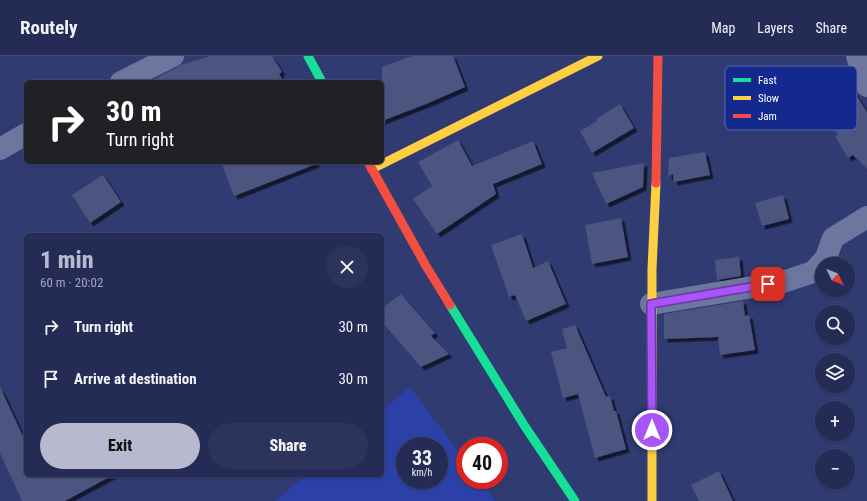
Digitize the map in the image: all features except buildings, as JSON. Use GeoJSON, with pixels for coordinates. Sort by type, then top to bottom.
{"type":"FeatureCollection","features":[{"type":"Feature","properties":{"kind":"street"},"geometry":{"type":"LineString","coordinates":[[125,80],[173,56]]}},
{"type":"Feature","properties":{"kind":"street"},"geometry":{"type":"LineString","coordinates":[[308,56],[321,80]]}},
{"type":"Feature","properties":{"kind":"street"},"geometry":{"type":"LineString","coordinates":[[384,159],[598,56]]}},
{"type":"Feature","properties":{"kind":"street"},"geometry":{"type":"LineString","coordinates":[[652,501],[651,304],[657,152],[658,56]]}},
{"type":"Feature","properties":{"kind":"street"},"geometry":{"type":"LineString","coordinates":[[857,56],[867,86]]}},
{"type":"Feature","properties":{"kind":"street"},"geometry":{"type":"LineString","coordinates":[[0,149],[24,135]]}},
{"type":"Feature","properties":{"kind":"street"},"geometry":{"type":"LineString","coordinates":[[370,166],[426,266],[524,425],[575,501]]}},
{"type":"Feature","properties":{"kind":"street"},"geometry":{"type":"LineString","coordinates":[[651,304],[782,282],[813,272],[826,258],[833,238],[867,217]]}},
{"type":"Feature","properties":{"kind":"shaded area"},"geometry":{"type":"Polygon","coordinates":[[[410,387],[447,437],[396,437],[396,489],[448,489],[448,438],[456,449],[456,489],[486,489],[495,501],[275,501],[304,477],[384,477],[384,408],[410,387]]]}},
{"type":"Feature","properties":{"kind":"traffic: fast"},"geometry":{"type":"LineString","coordinates":[[308,56],[321,80]]}},
{"type":"Feature","properties":{"kind":"traffic: fast"},"geometry":{"type":"LineString","coordinates":[[450,305],[524,425],[575,501]]}},
{"type":"Feature","properties":{"kind":"traffic: slow"},"geometry":{"type":"LineString","coordinates":[[384,163],[598,56]]}},
{"type":"Feature","properties":{"kind":"traffic: slow"},"geometry":{"type":"LineString","coordinates":[[372,169],[382,164]]}},
{"type":"Feature","properties":{"kind":"traffic: slow"},"geometry":{"type":"LineString","coordinates":[[652,501],[652,269],[656,183]]}},
{"type":"Feature","properties":{"kind":"traffic: jam"},"geometry":{"type":"LineString","coordinates":[[656,183],[658,56]]}},
{"type":"Feature","properties":{"kind":"traffic: jam"},"geometry":{"type":"LineString","coordinates":[[369,164],[426,266],[450,305]]}},
{"type":"Feature","properties":{"kind":"route"},"geometry":{"type":"LineString","coordinates":[[652,430],[651,304],[768,284]]}}]}
